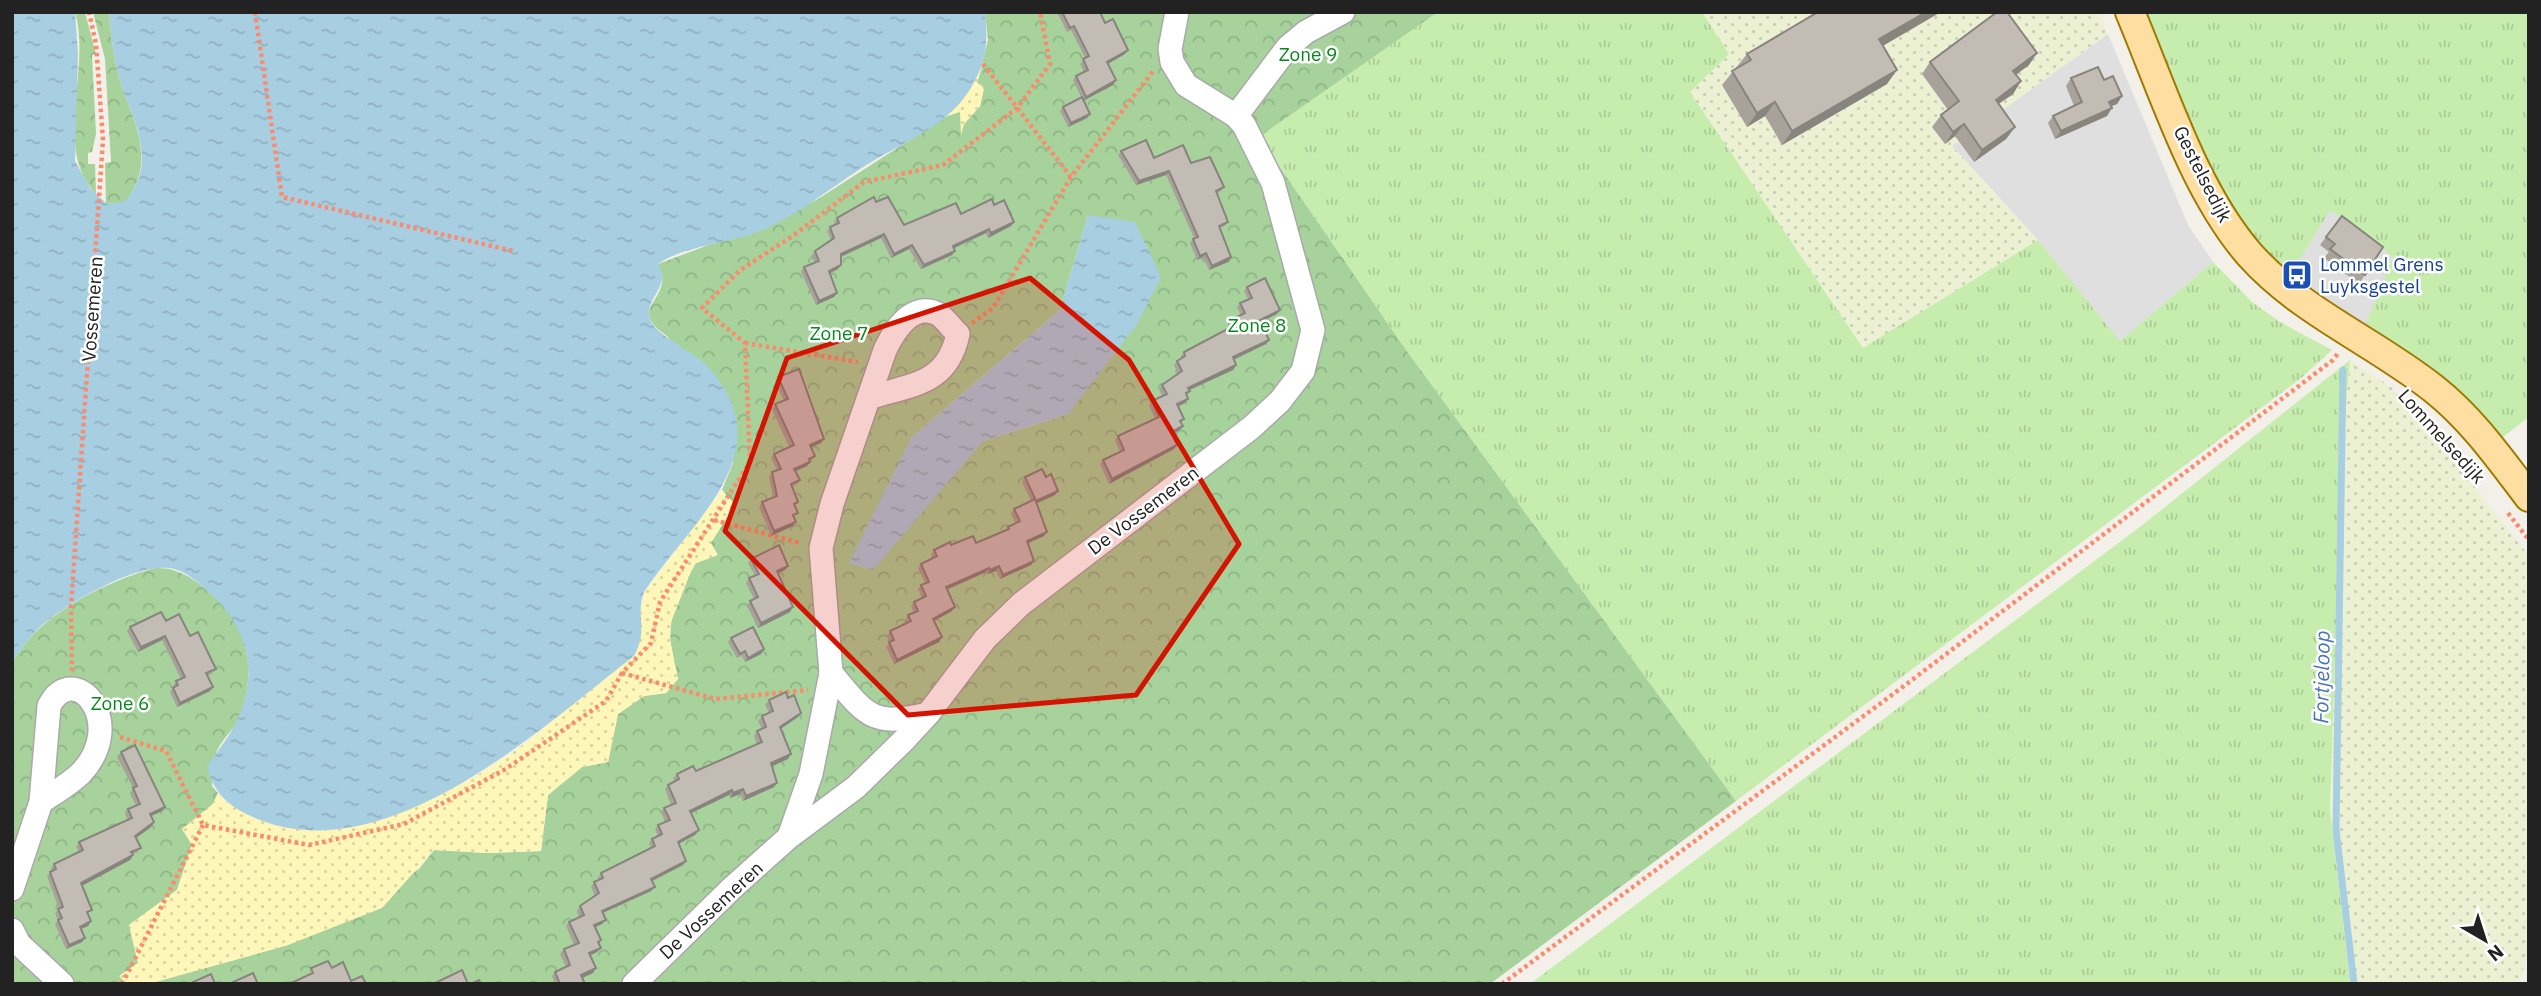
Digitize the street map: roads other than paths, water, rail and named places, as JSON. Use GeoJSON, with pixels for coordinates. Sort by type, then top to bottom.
{"type":"FeatureCollection","features":[{"type":"Feature","properties":{"kind":"main road","name":"Gestelsedijk"},"geometry":{"type":"LineString","coordinates":[[2130,12],[2187,146],[2225,220],[2265,270],[2347,346]]}},
{"type":"Feature","properties":{"kind":"main road","name":"Lommelsedijk"},"geometry":{"type":"LineString","coordinates":[[2347,346],[2436,390],[2482,436],[2517,504]]}},
{"type":"Feature","properties":{"kind":"lane","name":"De Vossemeren"},"geometry":{"type":"LineString","coordinates":[[634,984],[789,837],[856,787],[928,715],[985,639],[1021,604],[1252,426],[1280,401],[1303,371],[1313,330],[1273,183],[1236,116],[1186,85],[1177,74],[1170,49],[1177,12]]}},
{"type":"Feature","properties":{"kind":"lane"},"geometry":{"type":"LineString","coordinates":[[1236,116],[1288,47],[1306,32],[1343,12]]}},
{"type":"Feature","properties":{"kind":"lane","name":"De Vossemeren"},"geometry":{"type":"LineString","coordinates":[[789,837],[811,774],[831,680],[821,548],[832,503],[880,366],[893,332],[909,316],[921,311],[938,314],[958,334],[946,368],[929,379],[869,398]]}},
{"type":"Feature","properties":{"kind":"lane"},"geometry":{"type":"LineString","coordinates":[[831,680],[860,708],[878,719],[901,720],[928,715]]}},
{"type":"Feature","properties":{"kind":"lane"},"geometry":{"type":"LineString","coordinates":[[12,889],[41,802],[49,706],[54,696],[62,691],[72,691],[95,701],[99,711],[99,731],[93,753],[81,773],[41,802]]}},
{"type":"Feature","properties":{"kind":"lane"},"geometry":{"type":"LineString","coordinates":[[12,930],[19,944],[62,984]]}},
{"type":"Feature","properties":{"kind":"water"},"geometry":{"type":"Polygon","coordinates":[[[12,12],[75,12],[78,54],[75,161],[90,188],[107,204],[124,202],[140,174],[142,160],[138,131],[117,69],[109,12],[985,12],[986,40],[978,75],[963,100],[931,128],[765,229],[677,254],[658,264],[662,280],[650,307],[650,319],[659,331],[707,366],[729,397],[737,427],[734,457],[722,485],[705,513],[644,592],[641,638],[634,656],[509,753],[461,784],[411,809],[360,826],[309,830],[260,820],[241,811],[220,794],[210,777],[207,767],[230,734],[243,705],[247,688],[247,654],[235,624],[225,609],[187,574],[174,569],[154,568],[137,572],[100,588],[65,608],[39,628],[12,661],[12,12]]]}},
{"type":"Feature","properties":{"kind":"water"},"geometry":{"type":"Polygon","coordinates":[[[1088,215],[1135,222],[1161,277],[1137,324],[1068,414],[983,441],[873,570],[849,563],[911,438],[1060,310],[1088,215]]]}},
{"type":"Feature","properties":{"kind":"waterway","name":"Fortjeloop"},"geometry":{"type":"LineString","coordinates":[[2343,370],[2336,830],[2354,984]]}},
{"type":"Feature","properties":{"kind":"place","name":"Lommel Grens Luyksgestel"},"geometry":{"type":"Point","coordinates":[2297,275]}},
{"type":"Feature","properties":{"kind":"park label","name":"Zone 9"},"geometry":{"type":"Point","coordinates":[1308,54]}},
{"type":"Feature","properties":{"kind":"park label","name":"Zone 8"},"geometry":{"type":"Point","coordinates":[1257,325]}},
{"type":"Feature","properties":{"kind":"park label","name":"Zone 7"},"geometry":{"type":"Point","coordinates":[839,333]}},
{"type":"Feature","properties":{"kind":"park label","name":"Zone 6"},"geometry":{"type":"Point","coordinates":[120,703]}}]}
